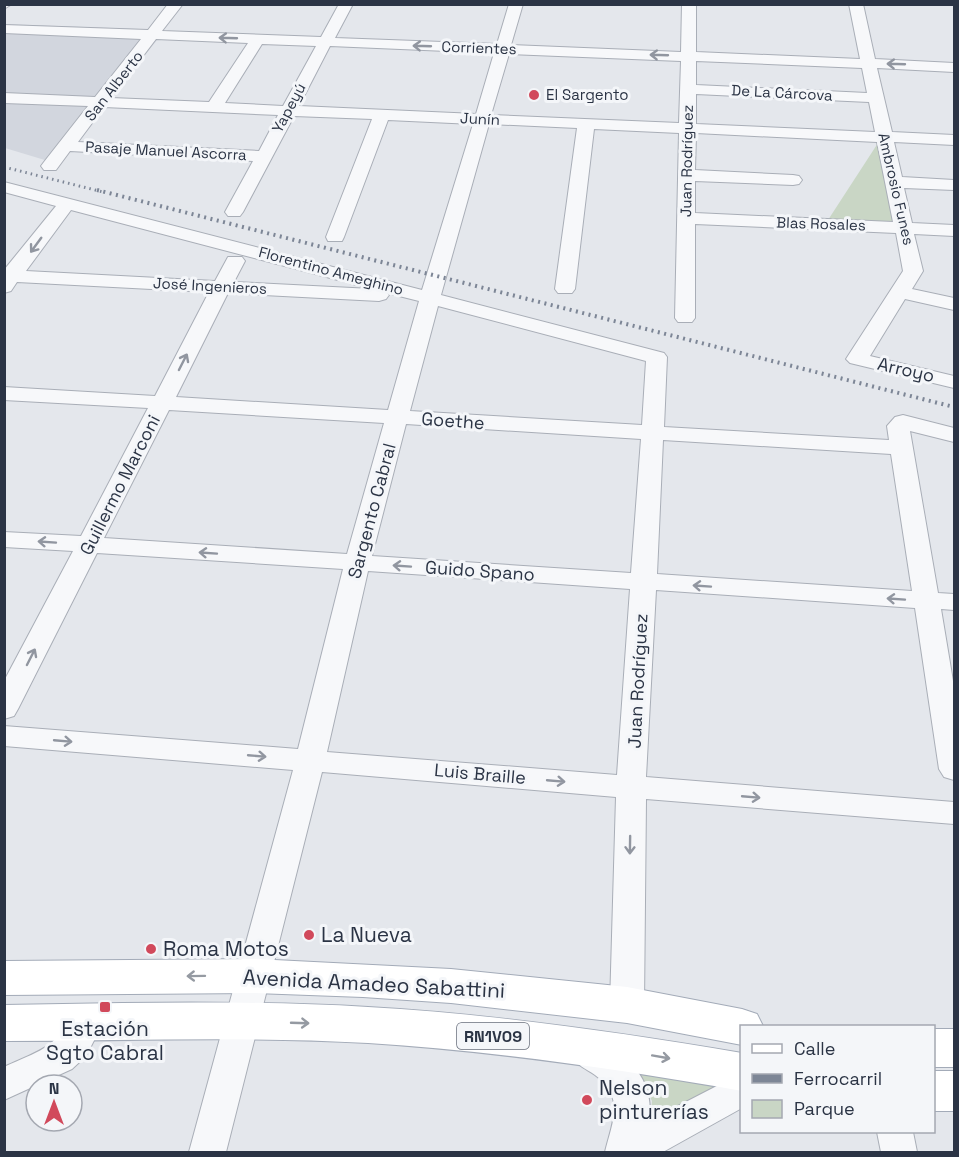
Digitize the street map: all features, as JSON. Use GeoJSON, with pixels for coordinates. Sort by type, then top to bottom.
{"type":"FeatureCollection","features":[{"type":"Feature","properties":{"kind":"main road","name":"Avenida Amadeo Sabattini"},"geometry":{"type":"LineString","coordinates":[[4,978],[255,976],[452,986],[627,1005],[740,1027]]}},
{"type":"Feature","properties":{"kind":"main road","name":"RN1V09"},"geometry":{"type":"LineString","coordinates":[[4,1023],[241,1021],[354,1025],[564,1043],[740,1072]]}},
{"type":"Feature","properties":{"kind":"main road"},"geometry":{"type":"LineString","coordinates":[[935,1048],[954,1048]]}},
{"type":"Feature","properties":{"kind":"main road"},"geometry":{"type":"LineString","coordinates":[[935,1091],[954,1091]]}},
{"type":"Feature","properties":{"kind":"street","name":"San Alberto"},"geometry":{"type":"LineString","coordinates":[[50,166],[176,4]]}},
{"type":"Feature","properties":{"kind":"street","name":"Yapeyú"},"geometry":{"type":"LineString","coordinates":[[234,212],[346,4]]}},
{"type":"Feature","properties":{"kind":"street","name":"Sargento Cabral"},"geometry":{"type":"LineString","coordinates":[[208,1152],[310,760],[357,563],[397,417],[423,296],[483,119],[516,4]]}},
{"type":"Feature","properties":{"kind":"street","name":"Juan Rodríguez"},"geometry":{"type":"LineString","coordinates":[[685,318],[688,4]]}},
{"type":"Feature","properties":{"kind":"street","name":"Ambrosio Funes"},"geometry":{"type":"LineString","coordinates":[[856,4],[913,271],[857,359]]}},
{"type":"Feature","properties":{"kind":"street","name":"Corrientes"},"geometry":{"type":"LineString","coordinates":[[4,29],[954,67]]}},
{"type":"Feature","properties":{"kind":"street"},"geometry":{"type":"LineString","coordinates":[[214,107],[258,39]]}},
{"type":"Feature","properties":{"kind":"street","name":"De La Cárcova"},"geometry":{"type":"LineString","coordinates":[[688,89],[876,98]]}},
{"type":"Feature","properties":{"kind":"street","name":"Junín"},"geometry":{"type":"LineString","coordinates":[[4,98],[954,140]]}},
{"type":"Feature","properties":{"kind":"street"},"geometry":{"type":"LineString","coordinates":[[335,237],[382,114]]}},
{"type":"Feature","properties":{"kind":"street"},"geometry":{"type":"LineString","coordinates":[[565,290],[586,124]]}},
{"type":"Feature","properties":{"kind":"street","name":"Pasaje Manuel Ascorra"},"geometry":{"type":"LineString","coordinates":[[67,146],[264,156]]}},
{"type":"Feature","properties":{"kind":"street"},"geometry":{"type":"LineString","coordinates":[[687,175],[793,180]]}},
{"type":"Feature","properties":{"kind":"street"},"geometry":{"type":"LineString","coordinates":[[895,182],[954,185]]}},
{"type":"Feature","properties":{"kind":"street","name":"Florentino Ameghino"},"geometry":{"type":"LineString","coordinates":[[4,187],[657,357]]}},
{"type":"Feature","properties":{"kind":"street"},"geometry":{"type":"LineString","coordinates":[[7,280],[67,203]]}},
{"type":"Feature","properties":{"kind":"street","name":"Blas Rosales"},"geometry":{"type":"LineString","coordinates":[[687,218],[954,230]]}},
{"type":"Feature","properties":{"kind":"street"},"geometry":{"type":"LineString","coordinates":[[929,229],[934,233],[954,238]]}},
{"type":"Feature","properties":{"kind":"street","name":"Guillermo Marconi"},"geometry":{"type":"LineString","coordinates":[[4,709],[235,261]]}},
{"type":"Feature","properties":{"kind":"street","name":"José Ingenieros"},"geometry":{"type":"LineString","coordinates":[[7,280],[423,296]]}},
{"type":"Feature","properties":{"kind":"street"},"geometry":{"type":"LineString","coordinates":[[901,292],[954,304]]}},
{"type":"Feature","properties":{"kind":"street","name":"Juan Rodríguez"},"geometry":{"type":"LineString","coordinates":[[627,1005],[631,787],[657,357]]}},
{"type":"Feature","properties":{"kind":"street","name":"Arroyo"},"geometry":{"type":"LineString","coordinates":[[857,359],[954,382]]}},
{"type":"Feature","properties":{"kind":"street","name":"Goethe"},"geometry":{"type":"LineString","coordinates":[[4,393],[901,448]]}},
{"type":"Feature","properties":{"kind":"street"},"geometry":{"type":"LineString","coordinates":[[954,435],[903,422],[897,426],[954,769]]}},
{"type":"Feature","properties":{"kind":"street","name":"Guido Spano"},"geometry":{"type":"LineString","coordinates":[[4,539],[954,602]]}},
{"type":"Feature","properties":{"kind":"street","name":"Luis Braille"},"geometry":{"type":"LineString","coordinates":[[4,736],[954,813]]}},
{"type":"Feature","properties":{"kind":"street"},"geometry":{"type":"LineString","coordinates":[[4,1084],[60,1058],[74,1045],[86,1023]]}},
{"type":"Feature","properties":{"kind":"street"},"geometry":{"type":"LineString","coordinates":[[564,1043],[609,1063],[619,1071],[630,1088],[632,1125],[623,1152]]}},
{"type":"Feature","properties":{"kind":"street"},"geometry":{"type":"LineString","coordinates":[[629,1152],[740,1090]]}},
{"type":"Feature","properties":{"kind":"street"},"geometry":{"type":"LineString","coordinates":[[895,1133],[899,1152]]}},
{"type":"Feature","properties":{"kind":"shaded area"},"geometry":{"type":"Polygon","coordinates":[[[5,24],[165,30],[58,164],[5,148],[5,24]]]}},
{"type":"Feature","properties":{"kind":"green space"},"geometry":{"type":"Polygon","coordinates":[[[878,143],[896,221],[892,223],[828,220],[878,143]]]}},
{"type":"Feature","properties":{"kind":"green space"},"geometry":{"type":"Polygon","coordinates":[[[636,1069],[723,1081],[650,1128],[652,1101],[636,1069]]]}},
{"type":"Feature","properties":{"kind":"railway"},"geometry":{"type":"LineString","coordinates":[[4,167],[103,192]]}},
{"type":"Feature","properties":{"kind":"railway"},"geometry":{"type":"LineString","coordinates":[[97,190],[954,407]]}},
{"type":"Feature","properties":{"kind":"place","name":"El Sargento"},"geometry":{"type":"Point","coordinates":[534,95]}},
{"type":"Feature","properties":{"kind":"place","name":"La Nueva"},"geometry":{"type":"Point","coordinates":[309,935]}},
{"type":"Feature","properties":{"kind":"place","name":"Roma Motos"},"geometry":{"type":"Point","coordinates":[151,949]}},
{"type":"Feature","properties":{"kind":"place","name":"Estación Sgto Cabral"},"geometry":{"type":"Point","coordinates":[105,1007]}},
{"type":"Feature","properties":{"kind":"place","name":"Nelson pinturerías"},"geometry":{"type":"Point","coordinates":[587,1100]}}]}
